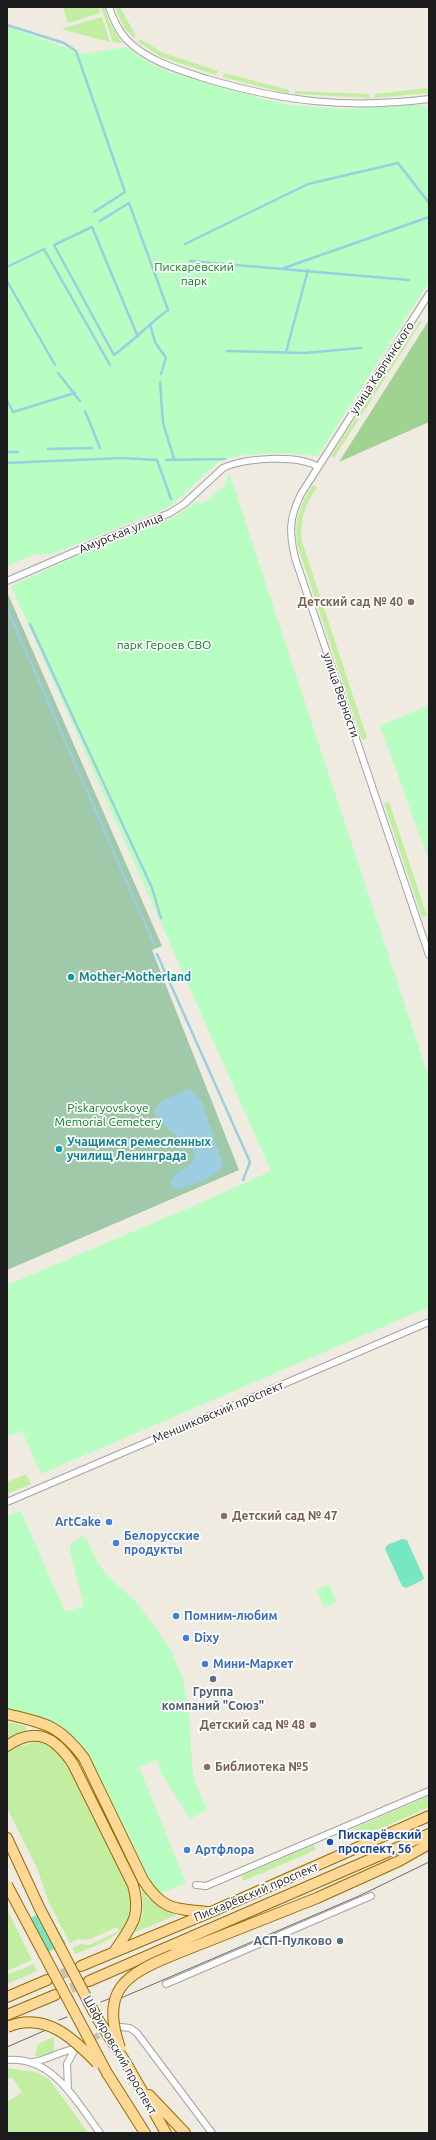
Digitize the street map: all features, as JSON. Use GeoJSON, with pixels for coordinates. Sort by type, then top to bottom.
{"type":"FeatureCollection","features":[{"type":"Feature","properties":{"kind":"main road"},"geometry":{"type":"LineString","coordinates":[[7,1714],[52,1726],[64,1734],[75,1746],[84,1758],[143,1880],[156,1898],[161,1902],[177,1909],[212,1912]]}},
{"type":"Feature","properties":{"kind":"main road"},"geometry":{"type":"LineString","coordinates":[[7,1746],[22,1737],[36,1736],[46,1738],[65,1752],[73,1764],[133,1885],[138,1902],[137,1914],[113,1952]]}},
{"type":"Feature","properties":{"kind":"main road","name":"Пискарёвский проспект"},"geometry":{"type":"LineString","coordinates":[[81,1966],[212,1912],[429,1816]]}},
{"type":"Feature","properties":{"kind":"main road","name":"Пискарёвский проспект"},"geometry":{"type":"LineString","coordinates":[[89,1981],[429,1834]]}},
{"type":"Feature","properties":{"kind":"main road","name":"Шафировский проспект"},"geometry":{"type":"LineString","coordinates":[[7,1838],[97,2018],[137,2081],[166,2133]]}},
{"type":"Feature","properties":{"kind":"main road"},"geometry":{"type":"LineString","coordinates":[[126,2063],[114,2027],[113,2019],[115,2004],[120,1988],[136,1972],[172,1955],[317,1898],[399,1861],[429,1844]]}},
{"type":"Feature","properties":{"kind":"main road","name":"Шафировский проспект"},"geometry":{"type":"LineString","coordinates":[[7,1885],[107,2073],[146,2133]]}},
{"type":"Feature","properties":{"kind":"main road"},"geometry":{"type":"LineString","coordinates":[[9,1995],[47,1980]]}},
{"type":"Feature","properties":{"kind":"main road"},"geometry":{"type":"LineString","coordinates":[[7,2015],[55,1995]]}},
{"type":"Feature","properties":{"kind":"main road"},"geometry":{"type":"LineString","coordinates":[[7,2027],[33,2022],[60,2030],[81,2046],[107,2073]]}},
{"type":"Feature","properties":{"kind":"main road"},"geometry":{"type":"LineString","coordinates":[[137,2081],[185,2133]]}},
{"type":"Feature","properties":{"kind":"main road"},"geometry":{"type":"LineString","coordinates":[[120,2095],[136,2133]]}},
{"type":"Feature","properties":{"kind":"street"},"geometry":{"type":"LineString","coordinates":[[109,7],[119,30],[129,42],[146,55],[174,68],[250,91],[292,100],[372,104],[429,98]]}},
{"type":"Feature","properties":{"kind":"street","name":"улица Карпинского"},"geometry":{"type":"LineString","coordinates":[[334,441],[429,294]]}},
{"type":"Feature","properties":{"kind":"street","name":"улица Верности"},"geometry":{"type":"LineString","coordinates":[[334,441],[301,494],[292,513],[290,531],[292,544],[429,955]]}},
{"type":"Feature","properties":{"kind":"street","name":"Амурская улица"},"geometry":{"type":"LineString","coordinates":[[7,581],[170,513],[184,504],[223,468],[231,464],[296,459],[305,460],[318,467]]}},
{"type":"Feature","properties":{"kind":"street","name":"Меншиковский проспект"},"geometry":{"type":"LineString","coordinates":[[7,1502],[429,1322]]}},
{"type":"Feature","properties":{"kind":"street"},"geometry":{"type":"LineString","coordinates":[[196,1885],[206,1886],[429,1791]]}},
{"type":"Feature","properties":{"kind":"street"},"geometry":{"type":"LineString","coordinates":[[166,1984],[371,1896]]}},
{"type":"Feature","properties":{"kind":"street"},"geometry":{"type":"LineString","coordinates":[[121,2026],[130,2028],[137,2033],[212,2133]]}},
{"type":"Feature","properties":{"kind":"street"},"geometry":{"type":"LineString","coordinates":[[31,2063],[46,2060],[75,2049],[67,2064],[68,2089]]}},
{"type":"Feature","properties":{"kind":"street"},"geometry":{"type":"LineString","coordinates":[[7,2060],[42,2066],[50,2072],[68,2089],[100,2133]]}},
{"type":"Feature","properties":{"kind":"green space"},"geometry":{"type":"Polygon","coordinates":[[[63,7],[99,7],[100,13],[68,23],[63,7]]]}},
{"type":"Feature","properties":{"kind":"green space"},"geometry":{"type":"Polygon","coordinates":[[[101,7],[104,7],[110,23],[122,43],[113,42],[101,7]]]}},
{"type":"Feature","properties":{"kind":"green space"},"geometry":{"type":"Polygon","coordinates":[[[115,7],[120,7],[136,36],[134,38],[124,28],[115,7]]]}},
{"type":"Feature","properties":{"kind":"green space"},"geometry":{"type":"Polygon","coordinates":[[[102,17],[110,42],[61,29],[102,17]]]}},
{"type":"Feature","properties":{"kind":"green space","name":"Пискарёвский парк"},"geometry":{"type":"Polygon","coordinates":[[[7,26],[83,54],[127,47],[146,61],[172,73],[271,101],[291,105],[344,109],[419,105],[427,106],[427,109],[429,109],[429,282],[317,457],[296,454],[268,453],[240,456],[220,461],[167,508],[53,554],[35,554],[7,566],[7,26]]]}},
{"type":"Feature","properties":{"kind":"green space"},"geometry":{"type":"Polygon","coordinates":[[[140,39],[163,53],[218,71],[216,75],[161,57],[138,42],[140,39]]]}},
{"type":"Feature","properties":{"kind":"green space"},"geometry":{"type":"Polygon","coordinates":[[[224,73],[289,90],[289,94],[223,77],[224,73]]]}},
{"type":"Feature","properties":{"kind":"green space"},"geometry":{"type":"Polygon","coordinates":[[[427,88],[428,93],[375,98],[375,94],[427,88]]]}},
{"type":"Feature","properties":{"kind":"green space"},"geometry":{"type":"Polygon","coordinates":[[[295,91],[369,94],[370,98],[295,94],[295,91]]]}},
{"type":"Feature","properties":{"kind":"green space"},"geometry":{"type":"Polygon","coordinates":[[[429,320],[429,422],[339,462],[429,320]]]}},
{"type":"Feature","properties":{"kind":"green space"},"geometry":{"type":"Polygon","coordinates":[[[420,321],[422,321],[334,458],[331,456],[420,321]]]}},
{"type":"Feature","properties":{"kind":"green space","name":"парк Героев СВО"},"geometry":{"type":"Polygon","coordinates":[[[229,472],[429,1078],[429,1307],[41,1474],[22,1431],[7,1437],[7,1285],[198,1204],[271,1171],[11,586],[96,547],[173,518],[195,503],[204,503],[224,486],[229,472]]]}},
{"type":"Feature","properties":{"kind":"green space"},"geometry":{"type":"Polygon","coordinates":[[[313,485],[317,487],[309,500],[302,520],[302,542],[367,738],[362,740],[297,544],[297,519],[304,499],[313,485]]]}},
{"type":"Feature","properties":{"kind":"green space","name":"Piskaryovskoye Memorial Cemetery"},"geometry":{"type":"Polygon","coordinates":[[[7,592],[162,946],[152,950],[239,1170],[7,1270],[7,592]]]}},
{"type":"Feature","properties":{"kind":"green space"},"geometry":{"type":"Polygon","coordinates":[[[429,705],[429,861],[380,726],[429,705]]]}},
{"type":"Feature","properties":{"kind":"green space"},"geometry":{"type":"Polygon","coordinates":[[[389,802],[427,916],[422,917],[384,803],[389,802]]]}},
{"type":"Feature","properties":{"kind":"green space"},"geometry":{"type":"Polygon","coordinates":[[[26,1474],[31,1484],[7,1494],[7,1482],[26,1474]]]}},
{"type":"Feature","properties":{"kind":"green space"},"geometry":{"type":"Polygon","coordinates":[[[21,1511],[65,1612],[84,1606],[70,1551],[71,1544],[82,1536],[87,1540],[97,1561],[106,1574],[139,1605],[170,1648],[183,1679],[189,1711],[192,1764],[195,1781],[207,1810],[190,1819],[161,1773],[157,1760],[139,1767],[186,1883],[159,1894],[153,1886],[80,1744],[63,1728],[54,1722],[7,1709],[7,1516],[21,1511]]]}},
{"type":"Feature","properties":{"kind":"green space"},"geometry":{"type":"Polygon","coordinates":[[[402,1539],[407,1540],[424,1578],[406,1588],[402,1586],[385,1549],[387,1545],[402,1539]]]}},
{"type":"Feature","properties":{"kind":"green space"},"geometry":{"type":"Polygon","coordinates":[[[329,1584],[336,1602],[324,1608],[316,1590],[329,1584]]]}},
{"type":"Feature","properties":{"kind":"green space"},"geometry":{"type":"Polygon","coordinates":[[[7,1722],[26,1726],[26,1731],[7,1739],[7,1722]]]}},
{"type":"Feature","properties":{"kind":"green space"},"geometry":{"type":"Polygon","coordinates":[[[36,1742],[42,1743],[55,1750],[69,1765],[129,1886],[133,1900],[131,1915],[127,1924],[120,1931],[103,1942],[75,1954],[72,1948],[80,1944],[89,1945],[119,1931],[117,1927],[88,1940],[79,1939],[70,1943],[49,1903],[37,1868],[7,1808],[7,1754],[17,1747],[36,1742]]]}},
{"type":"Feature","properties":{"kind":"green space"},"geometry":{"type":"Polygon","coordinates":[[[429,1796],[429,1807],[382,1828],[348,1837],[346,1832],[429,1796]]]}},
{"type":"Feature","properties":{"kind":"green space"},"geometry":{"type":"Polygon","coordinates":[[[314,1845],[316,1850],[243,1881],[241,1876],[314,1845]]]}},
{"type":"Feature","properties":{"kind":"green space"},"geometry":{"type":"Polygon","coordinates":[[[142,1888],[147,1897],[161,1909],[177,1915],[136,1932],[135,1931],[143,1914],[142,1888]]]}},
{"type":"Feature","properties":{"kind":"green space"},"geometry":{"type":"Polygon","coordinates":[[[7,1909],[32,1960],[7,1971],[7,1909]]]}},
{"type":"Feature","properties":{"kind":"green space"},"geometry":{"type":"Polygon","coordinates":[[[47,1910],[66,1944],[38,1956],[21,1922],[47,1910]]]}},
{"type":"Feature","properties":{"kind":"green space"},"geometry":{"type":"Polygon","coordinates":[[[34,1964],[37,1971],[7,1984],[7,1975],[34,1964]]]}},
{"type":"Feature","properties":{"kind":"green space"},"geometry":{"type":"Polygon","coordinates":[[[54,2037],[54,2052],[43,2056],[35,2056],[38,2044],[54,2037]]]}},
{"type":"Feature","properties":{"kind":"green space"},"geometry":{"type":"Polygon","coordinates":[[[7,2068],[35,2072],[49,2079],[88,2133],[7,2133],[7,2100],[8,2102],[22,2092],[12,2077],[7,2080],[7,2068]]]}},
{"type":"Feature","properties":{"kind":"water"},"geometry":{"type":"Polygon","coordinates":[[[189,1089],[201,1100],[223,1165],[215,1174],[201,1182],[178,1189],[173,1189],[170,1182],[172,1178],[191,1163],[194,1152],[190,1145],[160,1121],[156,1116],[155,1110],[159,1104],[169,1097],[189,1089]]]}},
{"type":"Feature","properties":{"kind":"waterway"},"geometry":{"type":"LineString","coordinates":[[7,25],[64,43],[76,51],[125,192],[94,212]]}},
{"type":"Feature","properties":{"kind":"waterway"},"geometry":{"type":"LineString","coordinates":[[185,244],[308,184],[398,163],[429,203]]}},
{"type":"Feature","properties":{"kind":"waterway"},"geometry":{"type":"LineString","coordinates":[[100,221],[129,203],[168,310],[154,321],[148,327],[141,332],[134,338],[128,344],[114,355],[54,245],[92,227],[138,337]]}},
{"type":"Feature","properties":{"kind":"waterway"},"geometry":{"type":"LineString","coordinates":[[284,268],[429,217]]}},
{"type":"Feature","properties":{"kind":"waterway"},"geometry":{"type":"LineString","coordinates":[[7,267],[44,249],[110,365]]}},
{"type":"Feature","properties":{"kind":"waterway"},"geometry":{"type":"LineString","coordinates":[[190,261],[409,280]]}},
{"type":"Feature","properties":{"kind":"waterway"},"geometry":{"type":"LineString","coordinates":[[286,352],[308,270]]}},
{"type":"Feature","properties":{"kind":"waterway"},"geometry":{"type":"LineString","coordinates":[[7,281],[55,365]]}},
{"type":"Feature","properties":{"kind":"waterway"},"geometry":{"type":"LineString","coordinates":[[150,324],[155,342],[166,358],[161,374]]}},
{"type":"Feature","properties":{"kind":"waterway"},"geometry":{"type":"LineString","coordinates":[[227,351],[305,353],[361,348]]}},
{"type":"Feature","properties":{"kind":"waterway"},"geometry":{"type":"LineString","coordinates":[[58,373],[80,401]]}},
{"type":"Feature","properties":{"kind":"waterway"},"geometry":{"type":"LineString","coordinates":[[160,382],[163,423],[174,459]]}},
{"type":"Feature","properties":{"kind":"waterway"},"geometry":{"type":"LineString","coordinates":[[7,400],[13,412],[75,393]]}},
{"type":"Feature","properties":{"kind":"waterway"},"geometry":{"type":"LineString","coordinates":[[85,411],[100,448]]}},
{"type":"Feature","properties":{"kind":"waterway"},"geometry":{"type":"LineString","coordinates":[[48,449],[92,448]]}},
{"type":"Feature","properties":{"kind":"waterway"},"geometry":{"type":"LineString","coordinates":[[7,452],[18,452]]}},
{"type":"Feature","properties":{"kind":"waterway"},"geometry":{"type":"LineString","coordinates":[[7,463],[121,458],[157,460],[171,499]]}},
{"type":"Feature","properties":{"kind":"waterway"},"geometry":{"type":"LineString","coordinates":[[166,460],[225,459]]}},
{"type":"Feature","properties":{"kind":"waterway"},"geometry":{"type":"LineString","coordinates":[[7,608],[154,944]]}},
{"type":"Feature","properties":{"kind":"waterway"},"geometry":{"type":"LineString","coordinates":[[30,624],[152,888],[161,918]]}},
{"type":"Feature","properties":{"kind":"waterway"},"geometry":{"type":"LineString","coordinates":[[157,954],[250,1162],[243,1180]]}},
{"type":"Feature","properties":{"kind":"tunnel"},"geometry":{"type":"LineString","coordinates":[[48,1980],[79,1967]]}},
{"type":"Feature","properties":{"kind":"tunnel"},"geometry":{"type":"LineString","coordinates":[[57,1994],[86,1982]]}},
{"type":"Feature","properties":{"kind":"tunnel"},"geometry":{"type":"LineString","coordinates":[[78,2047],[108,2030]]}},
{"type":"Feature","properties":{"kind":"tram line"},"geometry":{"type":"LineString","coordinates":[[121,1998],[359,1896],[429,1862]]}},
{"type":"Feature","properties":{"kind":"tram line"},"geometry":{"type":"LineString","coordinates":[[101,2002],[111,1998]]}},
{"type":"Feature","properties":{"kind":"tram line"},"geometry":{"type":"LineString","coordinates":[[59,2020],[67,2017]]}},
{"type":"Feature","properties":{"kind":"tram line"},"geometry":{"type":"LineString","coordinates":[[7,2047],[46,2030]]}},
{"type":"Feature","properties":{"kind":"place","name":"Детский сад № 40"},"geometry":{"type":"Point","coordinates":[411,602]}},
{"type":"Feature","properties":{"kind":"place","name":"Mother-Motherland"},"geometry":{"type":"Point","coordinates":[71,977]}},
{"type":"Feature","properties":{"kind":"place","name":"Учащимся ремесленных училищ Ленинграда"},"geometry":{"type":"Point","coordinates":[59,1149]}},
{"type":"Feature","properties":{"kind":"place","name":"Детский сад № 47"},"geometry":{"type":"Point","coordinates":[224,1516]}},
{"type":"Feature","properties":{"kind":"place","name":"ArtCake"},"geometry":{"type":"Point","coordinates":[109,1522]}},
{"type":"Feature","properties":{"kind":"place","name":"Белорусские продукты"},"geometry":{"type":"Point","coordinates":[116,1543]}},
{"type":"Feature","properties":{"kind":"place","name":"Помним-любим"},"geometry":{"type":"Point","coordinates":[176,1616]}},
{"type":"Feature","properties":{"kind":"place","name":"Dixy"},"geometry":{"type":"Point","coordinates":[186,1638]}},
{"type":"Feature","properties":{"kind":"place","name":"Мини-Маркет"},"geometry":{"type":"Point","coordinates":[205,1664]}},
{"type":"Feature","properties":{"kind":"place","name":"Группа компаний \"Союз\""},"geometry":{"type":"Point","coordinates":[213,1679]}},
{"type":"Feature","properties":{"kind":"place","name":"Детский сад № 48"},"geometry":{"type":"Point","coordinates":[313,1725]}},
{"type":"Feature","properties":{"kind":"place","name":"Библиотека №5"},"geometry":{"type":"Point","coordinates":[207,1767]}},
{"type":"Feature","properties":{"kind":"place","name":"Пискарёвский проспект, 56"},"geometry":{"type":"Point","coordinates":[330,1842]}},
{"type":"Feature","properties":{"kind":"place","name":"Артфлора"},"geometry":{"type":"Point","coordinates":[187,1850]}},
{"type":"Feature","properties":{"kind":"place","name":"АСП-Пулково"},"geometry":{"type":"Point","coordinates":[340,1941]}}]}
